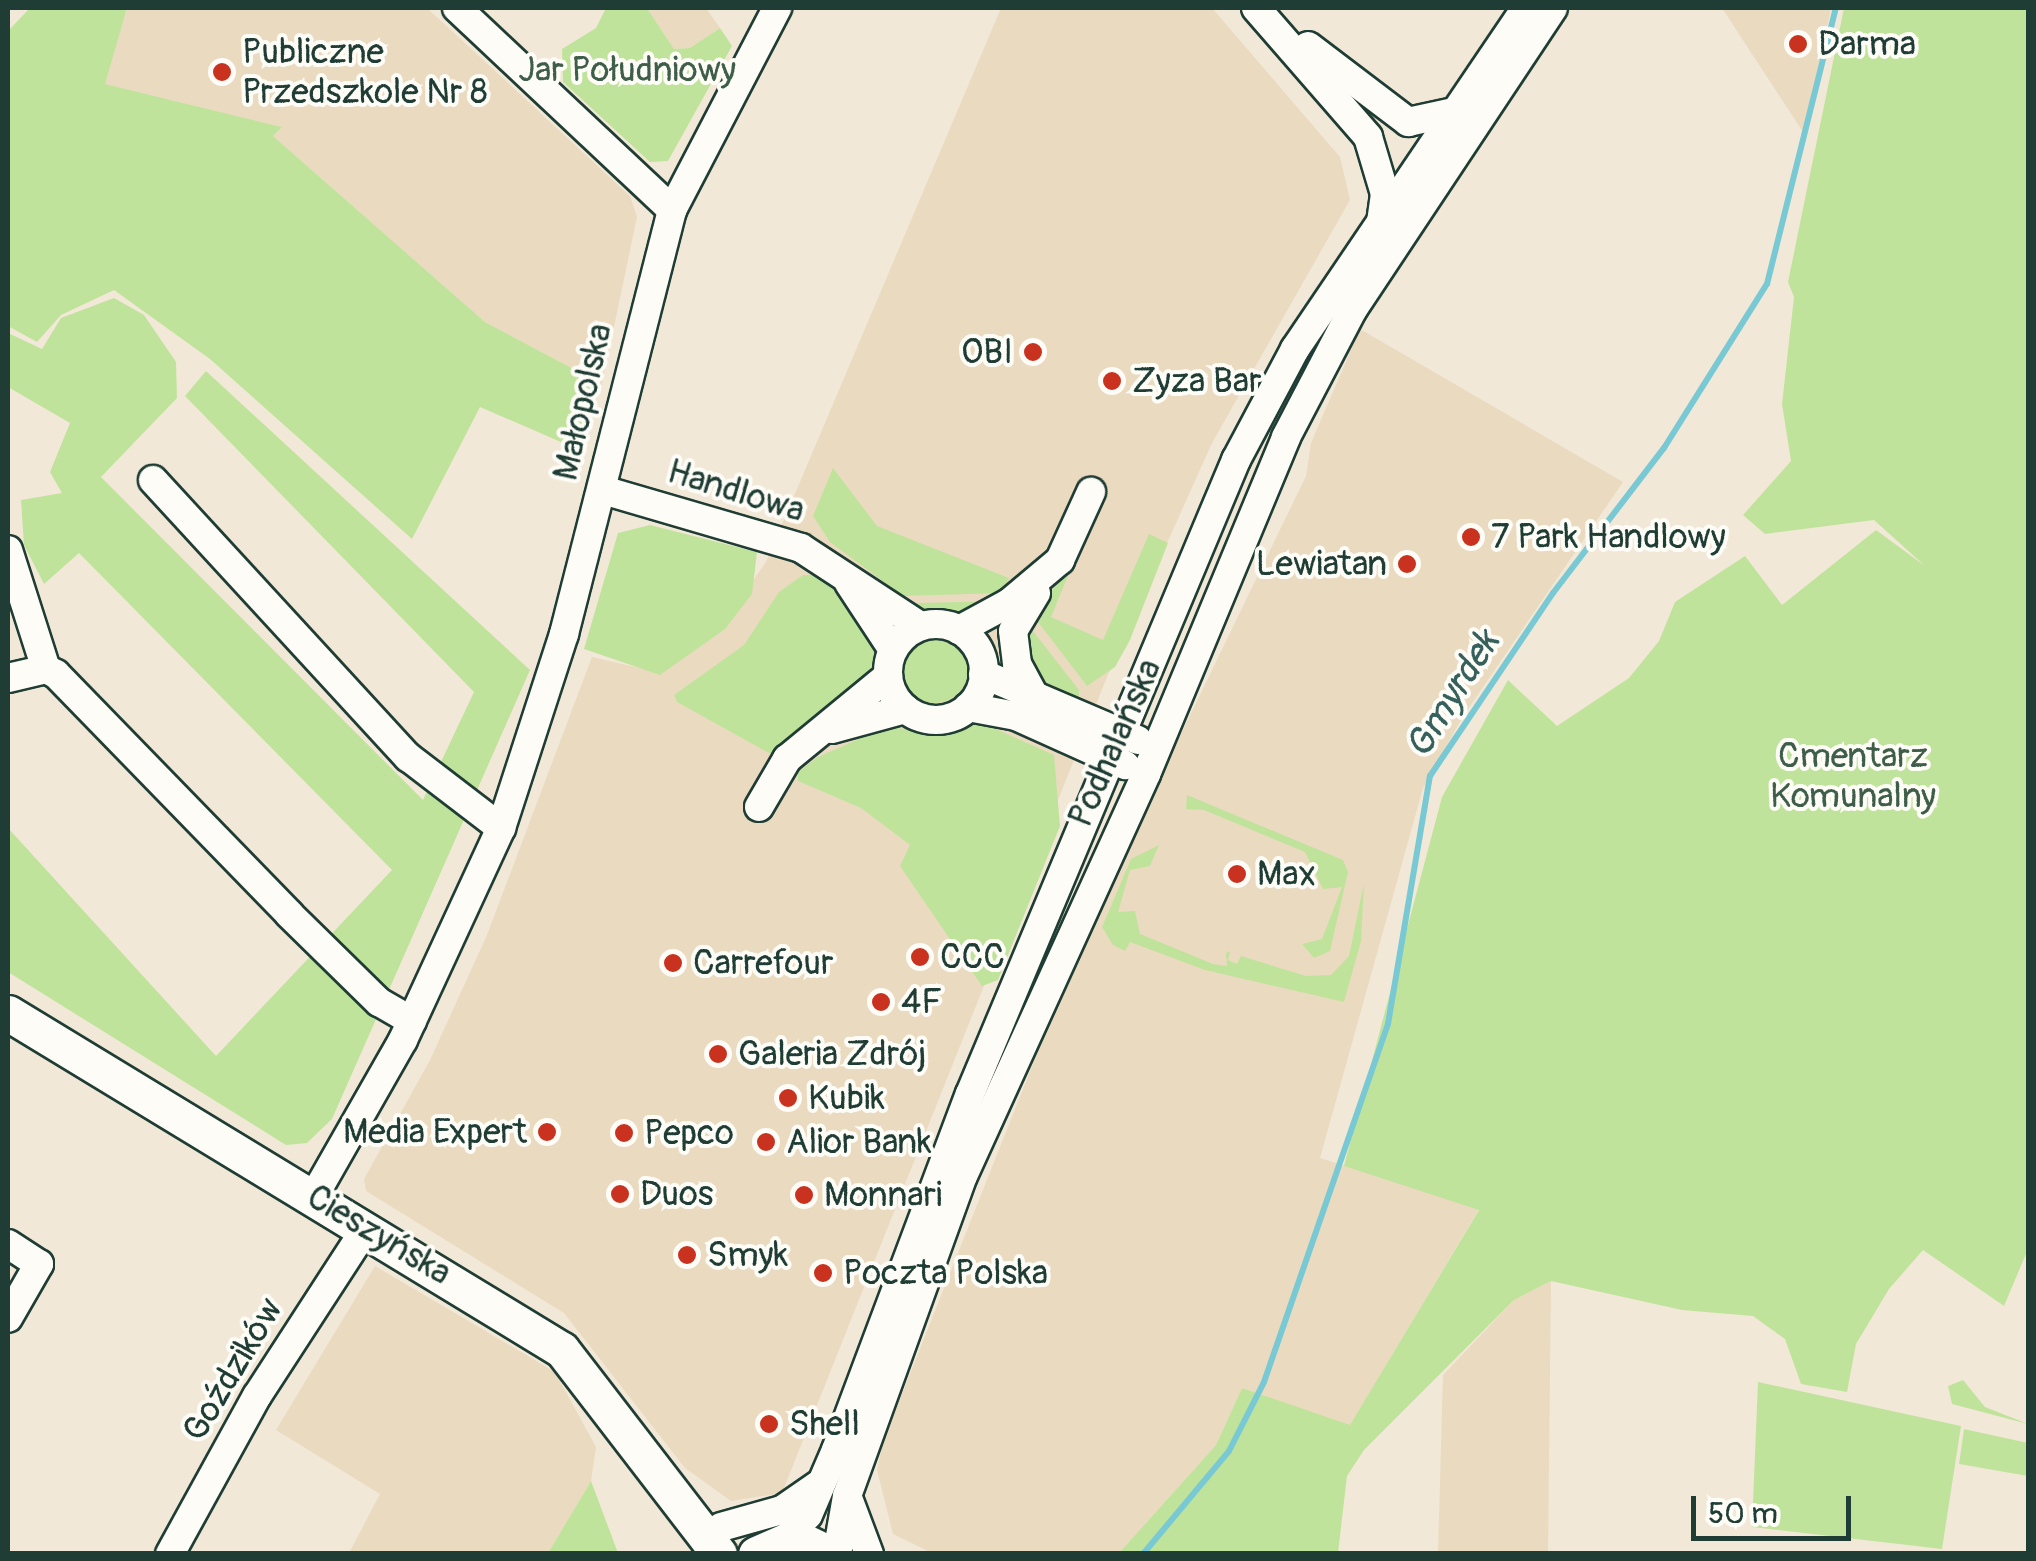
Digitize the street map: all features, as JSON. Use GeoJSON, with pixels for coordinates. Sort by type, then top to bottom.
{"type":"FeatureCollection","features":[{"type":"Feature","properties":{"kind":"main road","name":"Cieszyńska"},"geometry":{"type":"LineString","coordinates":[[8,1013],[562,1350],[649,1467],[714,1540],[771,1545],[812,1541],[834,1554]]}},
{"type":"Feature","properties":{"kind":"street"},"geometry":{"type":"LineString","coordinates":[[457,8],[672,210]]}},
{"type":"Feature","properties":{"kind":"street","name":"Małopolska"},"geometry":{"type":"LineString","coordinates":[[314,1196],[412,1021],[501,828],[536,738],[603,490],[672,210],[776,8]]}},
{"type":"Feature","properties":{"kind":"street"},"geometry":{"type":"LineString","coordinates":[[1256,8],[1368,136],[1394,154],[1444,160],[1460,149]]}},
{"type":"Feature","properties":{"kind":"street"},"geometry":{"type":"LineString","coordinates":[[1264,8],[1408,122],[1422,160],[1426,200]]}},
{"type":"Feature","properties":{"kind":"street","name":"Podhalańska"},"geometry":{"type":"LineString","coordinates":[[834,1554],[848,1496],[963,1176],[1112,838],[1150,671],[1260,412],[1422,160],[1526,8]]}},
{"type":"Feature","properties":{"kind":"street","name":"Podhalańska"},"geometry":{"type":"LineString","coordinates":[[771,1545],[808,1515],[956,1129],[1091,807],[1174,706],[1322,362],[1554,8]]}},
{"type":"Feature","properties":{"kind":"street"},"geometry":{"type":"LineString","coordinates":[[1408,122],[1454,112]]}},
{"type":"Feature","properties":{"kind":"street"},"geometry":{"type":"LineString","coordinates":[[1368,136],[1385,194],[1380,225]]}},
{"type":"Feature","properties":{"kind":"street"},"geometry":{"type":"LineString","coordinates":[[153,480],[408,757],[501,828]]}},
{"type":"Feature","properties":{"kind":"street","name":"Handlowa"},"geometry":{"type":"LineString","coordinates":[[603,490],[764,533],[842,574],[920,626]]}},
{"type":"Feature","properties":{"kind":"street"},"geometry":{"type":"LineString","coordinates":[[968,707],[983,669],[1020,609],[1060,560],[1091,492]]}},
{"type":"Feature","properties":{"kind":"street"},"geometry":{"type":"LineString","coordinates":[[8,550],[46,669],[366,989],[412,1021]]}},
{"type":"Feature","properties":{"kind":"street"},"geometry":{"type":"LineString","coordinates":[[758,807],[787,759],[826,730],[920,626],[959,630],[1001,608],[1060,560]]}},
{"type":"Feature","properties":{"kind":"street"},"geometry":{"type":"LineString","coordinates":[[842,574],[890,663],[905,709]]}},
{"type":"Feature","properties":{"kind":"street"},"geometry":{"type":"LineString","coordinates":[[1020,609],[1013,631],[1017,664],[1038,700]]}},
{"type":"Feature","properties":{"kind":"street"},"geometry":{"type":"LineString","coordinates":[[959,630],[983,669],[1038,700],[1074,728],[1089,770],[1091,807]]}},
{"type":"Feature","properties":{"kind":"street"},"geometry":{"type":"LineString","coordinates":[[8,678],[46,669]]}},
{"type":"Feature","properties":{"kind":"street"},"geometry":{"type":"LineString","coordinates":[[1074,728],[1120,701],[1150,671]]}},
{"type":"Feature","properties":{"kind":"street"},"geometry":{"type":"LineString","coordinates":[[826,730],[905,709],[944,719],[968,707],[1074,728],[1134,754]]}},
{"type":"Feature","properties":{"kind":"street","name":"Goździków"},"geometry":{"type":"LineString","coordinates":[[170,1554],[257,1396],[366,1228]]}},
{"type":"Feature","properties":{"kind":"street"},"geometry":{"type":"LineString","coordinates":[[8,1244],[39,1264],[8,1318]]}},
{"type":"Feature","properties":{"kind":"street"},"geometry":{"type":"LineString","coordinates":[[714,1540],[782,1510],[818,1486]]}},
{"type":"Feature","properties":{"kind":"street"},"geometry":{"type":"LineString","coordinates":[[848,1496],[869,1554]]}},
{"type":"Feature","properties":{"kind":"shaded area"},"geometry":{"type":"Polygon","coordinates":[[[127,8],[427,8],[630,196],[637,217],[602,384],[485,322],[273,136],[281,127],[104,84],[127,8]]]}},
{"type":"Feature","properties":{"kind":"shaded area"},"geometry":{"type":"Polygon","coordinates":[[[647,8],[706,8],[720,28],[690,48],[674,49],[647,8]]]}},
{"type":"Feature","properties":{"kind":"shaded area"},"geometry":{"type":"Polygon","coordinates":[[[1001,8],[1212,8],[1340,157],[1350,200],[1212,443],[1107,677],[782,1493],[731,1501],[685,1468],[564,1313],[366,1191],[364,1179],[430,1060],[487,935],[592,657],[653,671],[723,623],[766,562],[1001,8]]]}},
{"type":"Feature","properties":{"kind":"shaded area"},"geometry":{"type":"Polygon","coordinates":[[[1722,8],[1831,8],[1805,135],[1748,48],[1722,8]]]}},
{"type":"Feature","properties":{"kind":"shaded area"},"geometry":{"type":"Polygon","coordinates":[[[1360,329],[1623,482],[1462,718],[1423,788],[1320,1158],[1479,1209],[1350,1426],[1242,1388],[1216,1445],[1119,1553],[932,1553],[893,1534],[877,1470],[883,1442],[1086,930],[1306,476],[1311,443],[1360,329]]]}},
{"type":"Feature","properties":{"kind":"shaded area"},"geometry":{"type":"Polygon","coordinates":[[[375,1266],[555,1372],[596,1447],[591,1481],[548,1553],[349,1553],[380,1494],[276,1430],[375,1266]]]}},
{"type":"Feature","properties":{"kind":"shaded area"},"geometry":{"type":"Polygon","coordinates":[[[1551,1281],[1548,1553],[1438,1554],[1443,1375],[1514,1300],[1551,1281]]]}},
{"type":"Feature","properties":{"kind":"green space"},"geometry":{"type":"Polygon","coordinates":[[[30,8],[127,8],[105,84],[282,127],[273,136],[485,322],[602,384],[577,449],[480,407],[412,539],[210,359],[114,290],[61,315],[37,342],[8,326],[8,31],[30,8]]]}},
{"type":"Feature","properties":{"kind":"green space","name":"Jar Południowy"},"geometry":{"type":"Polygon","coordinates":[[[606,8],[647,8],[674,49],[690,48],[720,28],[732,46],[668,161],[650,162],[563,82],[562,49],[596,28],[606,8]]]}},
{"type":"Feature","properties":{"kind":"green space","name":"Cmentarz Komunalny"},"geometry":{"type":"Polygon","coordinates":[[[1844,8],[2028,8],[2028,1249],[2004,1306],[1923,1250],[1889,1289],[1856,1344],[1847,1392],[1801,1384],[1785,1339],[1753,1316],[1682,1310],[1551,1281],[1514,1300],[1364,1450],[1347,1476],[1338,1553],[1119,1553],[1216,1445],[1242,1388],[1350,1425],[1479,1210],[1344,1166],[1442,797],[1508,680],[1557,726],[1629,678],[1659,641],[1675,602],[1745,556],[1782,605],[1876,530],[1925,566],[1874,520],[1765,534],[1743,515],[1791,461],[1782,404],[1794,297],[1788,282],[1844,8]]]}},
{"type":"Feature","properties":{"kind":"green space"},"geometry":{"type":"Polygon","coordinates":[[[114,298],[144,315],[176,362],[177,398],[101,477],[423,800],[474,692],[185,396],[206,371],[530,670],[332,1119],[307,1143],[286,1145],[8,972],[8,828],[216,1056],[392,870],[79,553],[44,584],[24,545],[21,500],[62,493],[50,472],[70,423],[8,387],[8,333],[42,349],[61,318],[114,298]]]}},
{"type":"Feature","properties":{"kind":"green space"},"geometry":{"type":"Polygon","coordinates":[[[833,468],[877,526],[1009,578],[1001,593],[903,596],[830,542],[813,516],[833,468]]]}},
{"type":"Feature","properties":{"kind":"green space"},"geometry":{"type":"Polygon","coordinates":[[[650,525],[757,552],[752,594],[725,629],[660,675],[584,649],[618,533],[650,525]]]}},
{"type":"Feature","properties":{"kind":"green space"},"geometry":{"type":"Polygon","coordinates":[[[1149,534],[1168,543],[1130,640],[1115,667],[1087,686],[1032,614],[1072,566],[1051,617],[1103,640],[1149,534]]]}},
{"type":"Feature","properties":{"kind":"green space"},"geometry":{"type":"Polygon","coordinates":[[[803,575],[821,575],[836,586],[881,641],[882,660],[877,679],[771,754],[677,702],[674,695],[744,645],[779,592],[803,575]]]}},
{"type":"Feature","properties":{"kind":"green space"},"geometry":{"type":"Polygon","coordinates":[[[999,601],[964,619],[904,606],[919,603],[999,601]]]}},
{"type":"Feature","properties":{"kind":"green space"},"geometry":{"type":"Polygon","coordinates":[[[1025,621],[1079,690],[1079,701],[1044,686],[1029,669],[1025,621]]]}},
{"type":"Feature","properties":{"kind":"green space"},"geometry":{"type":"Polygon","coordinates":[[[935,637],[948,639],[958,647],[966,657],[966,683],[958,693],[948,701],[935,703],[922,701],[912,693],[904,683],[902,670],[904,657],[912,647],[922,639],[935,637]]]}},
{"type":"Feature","properties":{"kind":"green space"},"geometry":{"type":"Polygon","coordinates":[[[980,722],[1054,755],[1060,826],[998,980],[982,986],[900,866],[910,845],[861,808],[798,781],[798,772],[818,757],[886,727],[939,732],[980,722]]]}},
{"type":"Feature","properties":{"kind":"green space"},"geometry":{"type":"Polygon","coordinates":[[[1187,795],[1343,860],[1348,872],[1330,951],[1314,958],[1302,944],[1322,939],[1342,887],[1323,889],[1305,852],[1204,810],[1186,809],[1187,795]]]}},
{"type":"Feature","properties":{"kind":"green space"},"geometry":{"type":"Polygon","coordinates":[[[1159,845],[1150,866],[1130,870],[1118,912],[1135,911],[1140,934],[1213,964],[1227,966],[1226,953],[1230,951],[1228,960],[1237,964],[1241,956],[1306,976],[1331,975],[1349,956],[1364,883],[1361,941],[1344,1002],[1205,970],[1130,942],[1125,951],[1113,945],[1102,927],[1131,859],[1159,845]]]}},
{"type":"Feature","properties":{"kind":"green space"},"geometry":{"type":"Polygon","coordinates":[[[1963,1380],[1985,1407],[2028,1424],[1952,1404],[1948,1386],[1963,1380]]]}},
{"type":"Feature","properties":{"kind":"green space"},"geometry":{"type":"Polygon","coordinates":[[[1758,1382],[1961,1426],[1942,1549],[1752,1527],[1758,1382]]]}},
{"type":"Feature","properties":{"kind":"green space"},"geometry":{"type":"Polygon","coordinates":[[[1964,1429],[2028,1443],[2028,1476],[1959,1464],[1964,1429]]]}},
{"type":"Feature","properties":{"kind":"green space"},"geometry":{"type":"Polygon","coordinates":[[[591,1481],[618,1553],[548,1553],[591,1481]]]}},
{"type":"Feature","properties":{"kind":"waterway","name":"Gmyrdek"},"geometry":{"type":"LineString","coordinates":[[1143,1554],[1229,1451],[1264,1382],[1388,1024],[1430,776],[1553,593],[1664,448],[1767,284],[1836,8]]}},
{"type":"Feature","properties":{"kind":"place","name":"Darma"},"geometry":{"type":"Point","coordinates":[1798,44]}},
{"type":"Feature","properties":{"kind":"place","name":"Publiczne Przedszkole Nr 8"},"geometry":{"type":"Point","coordinates":[222,72]}},
{"type":"Feature","properties":{"kind":"place","name":"OBI"},"geometry":{"type":"Point","coordinates":[1033,352]}},
{"type":"Feature","properties":{"kind":"place","name":"Zyza Bar"},"geometry":{"type":"Point","coordinates":[1112,381]}},
{"type":"Feature","properties":{"kind":"place","name":"7 Park Handlowy"},"geometry":{"type":"Point","coordinates":[1471,537]}},
{"type":"Feature","properties":{"kind":"place","name":"Lewiatan"},"geometry":{"type":"Point","coordinates":[1407,564]}},
{"type":"Feature","properties":{"kind":"place","name":"Max"},"geometry":{"type":"Point","coordinates":[1237,874]}},
{"type":"Feature","properties":{"kind":"place","name":"CCC"},"geometry":{"type":"Point","coordinates":[920,957]}},
{"type":"Feature","properties":{"kind":"place","name":"Carrefour"},"geometry":{"type":"Point","coordinates":[673,963]}},
{"type":"Feature","properties":{"kind":"place","name":"4F"},"geometry":{"type":"Point","coordinates":[881,1002]}},
{"type":"Feature","properties":{"kind":"place","name":"Galeria Zdrój"},"geometry":{"type":"Point","coordinates":[718,1054]}},
{"type":"Feature","properties":{"kind":"place","name":"Kubik"},"geometry":{"type":"Point","coordinates":[788,1098]}},
{"type":"Feature","properties":{"kind":"place","name":"Media Expert"},"geometry":{"type":"Point","coordinates":[547,1132]}},
{"type":"Feature","properties":{"kind":"place","name":"Pepco"},"geometry":{"type":"Point","coordinates":[624,1133]}},
{"type":"Feature","properties":{"kind":"place","name":"Alior Bank"},"geometry":{"type":"Point","coordinates":[766,1142]}},
{"type":"Feature","properties":{"kind":"place","name":"Duos"},"geometry":{"type":"Point","coordinates":[620,1194]}},
{"type":"Feature","properties":{"kind":"place","name":"Monnari"},"geometry":{"type":"Point","coordinates":[804,1195]}},
{"type":"Feature","properties":{"kind":"place","name":"Smyk"},"geometry":{"type":"Point","coordinates":[687,1255]}},
{"type":"Feature","properties":{"kind":"place","name":"Poczta Polska"},"geometry":{"type":"Point","coordinates":[823,1273]}},
{"type":"Feature","properties":{"kind":"place","name":"Shell"},"geometry":{"type":"Point","coordinates":[769,1424]}}]}
